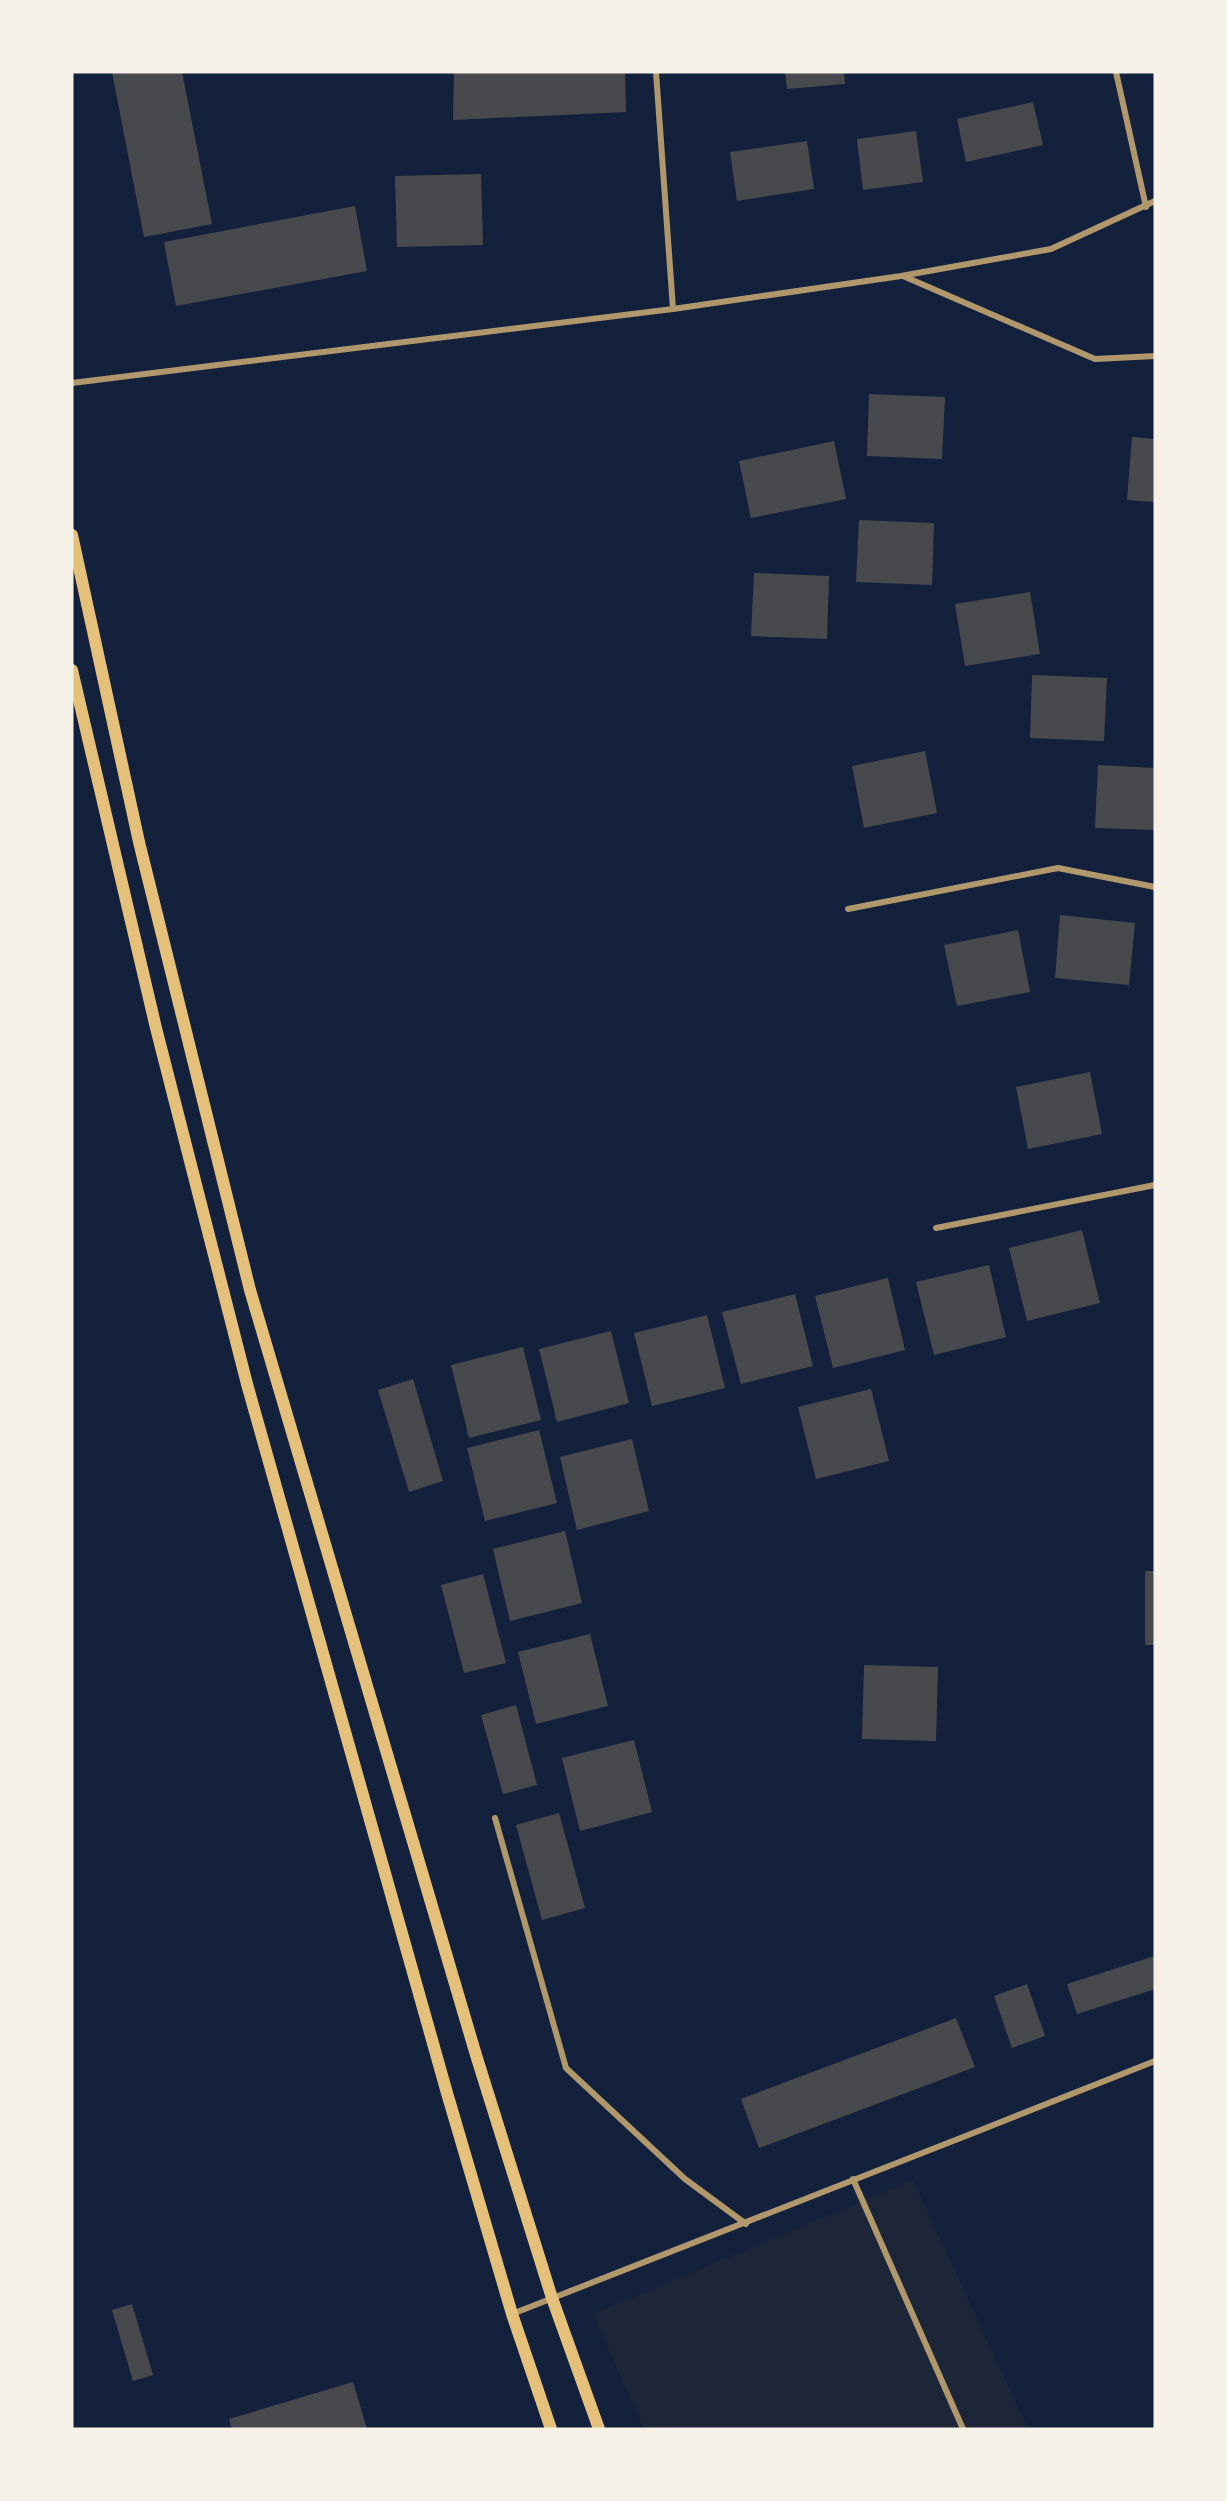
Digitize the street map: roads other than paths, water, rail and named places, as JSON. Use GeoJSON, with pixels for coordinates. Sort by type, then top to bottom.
{"type":"FeatureCollection","features":[{"type":"Feature","properties":{"kind":"main road"},"geometry":{"type":"LineString","coordinates":[[72,535],[139,842],[250,1290],[473,2044],[552,2298],[599,2429]]}},
{"type":"Feature","properties":{"kind":"main road"},"geometry":{"type":"LineString","coordinates":[[72,670],[156,1028],[247,1384],[444,2082],[512,2314],[551,2429]]}},
{"type":"Feature","properties":{"kind":"street"},"geometry":{"type":"LineString","coordinates":[[656,72],[673,309]]}},
{"type":"Feature","properties":{"kind":"street"},"geometry":{"type":"LineString","coordinates":[[1116,72],[1146,207]]}},
{"type":"Feature","properties":{"kind":"street"},"geometry":{"type":"LineString","coordinates":[[72,383],[673,309],[902,276],[1051,249],[1155,201]]}},
{"type":"Feature","properties":{"kind":"street"},"geometry":{"type":"LineString","coordinates":[[902,276],[1095,359],[1155,356]]}},
{"type":"Feature","properties":{"kind":"street"},"geometry":{"type":"LineString","coordinates":[[848,909],[1058,868],[1155,886]]}},
{"type":"Feature","properties":{"kind":"street"},"geometry":{"type":"LineString","coordinates":[[936,1228],[1155,1185]]}},
{"type":"Feature","properties":{"kind":"street"},"geometry":{"type":"LineString","coordinates":[[495,1818],[566,2068],[685,2179],[746,2224]]}},
{"type":"Feature","properties":{"kind":"street"},"geometry":{"type":"LineString","coordinates":[[512,2314],[746,2224],[853,2179],[1155,2061]]}},
{"type":"Feature","properties":{"kind":"street"},"geometry":{"type":"LineString","coordinates":[[853,2179],[963,2429]]}}]}
